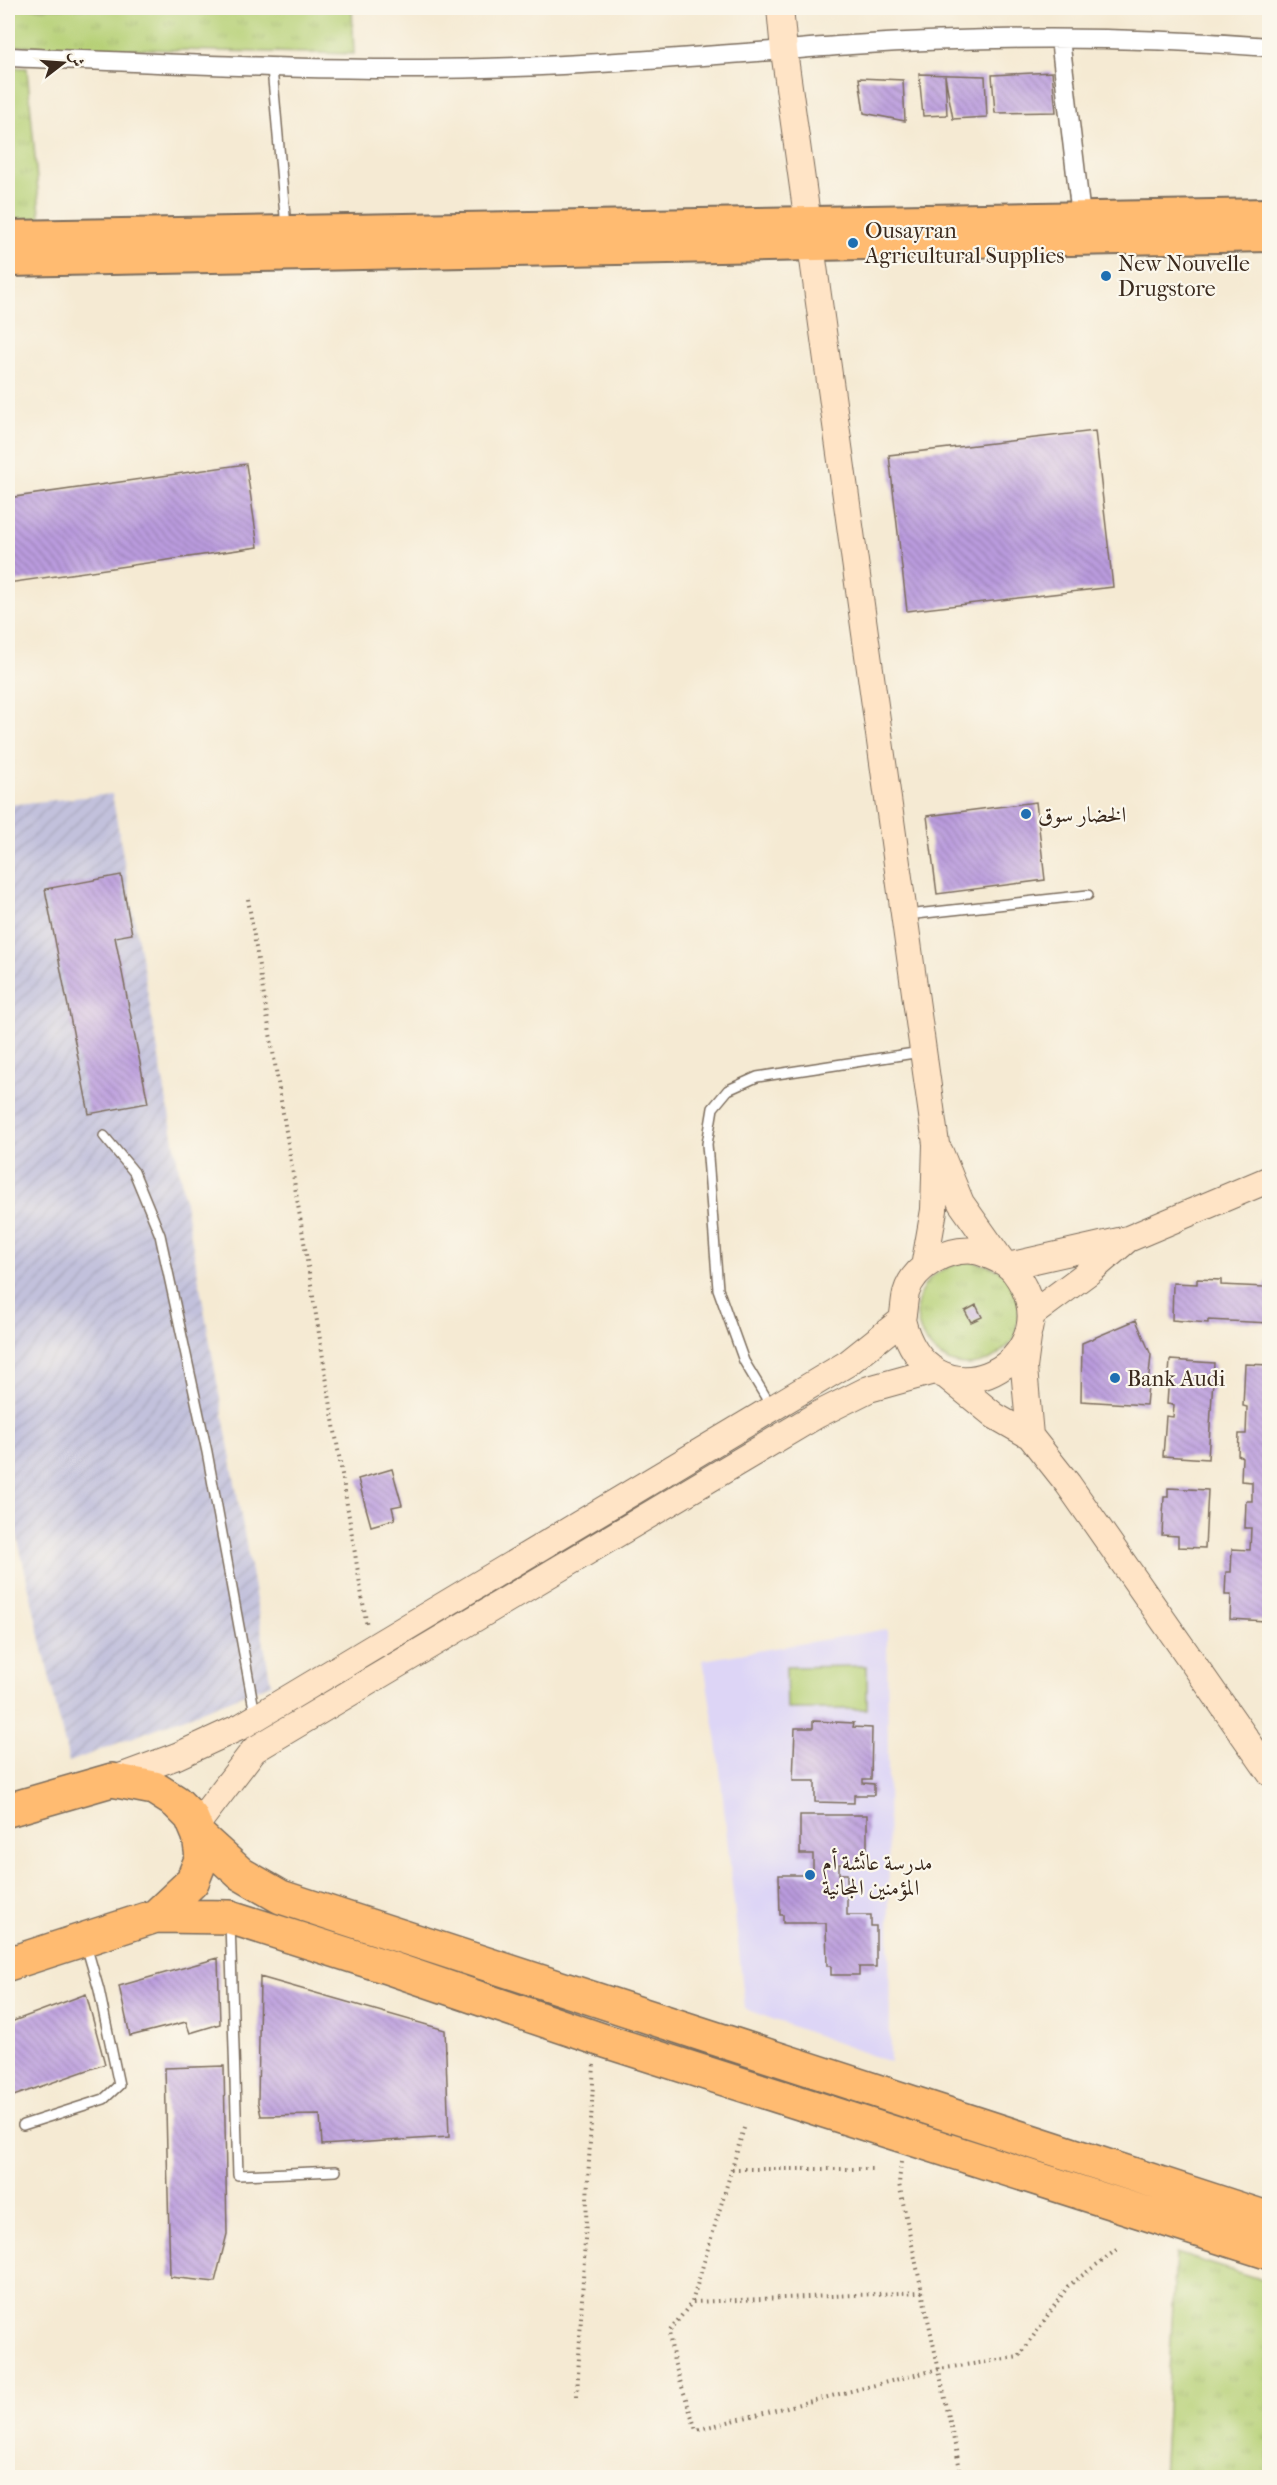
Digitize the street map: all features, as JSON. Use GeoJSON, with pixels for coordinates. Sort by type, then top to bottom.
{"type":"FeatureCollection","features":[{"type":"Feature","properties":{"kind":"highway"},"geometry":{"type":"LineString","coordinates":[[8,1810],[112,1780],[154,1788],[177,1802],[191,1817],[197,1831],[202,1857],[192,1882],[156,1916]]}},
{"type":"Feature","properties":{"kind":"highway"},"geometry":{"type":"LineString","coordinates":[[197,1831],[241,1874],[281,1897],[1269,2219]]}},
{"type":"Feature","properties":{"kind":"highway"},"geometry":{"type":"LineString","coordinates":[[8,1964],[156,1916],[230,1917],[602,2040],[1269,2253]]}},
{"type":"Feature","properties":{"kind":"main road"},"geometry":{"type":"LineString","coordinates":[[780,8],[784,51],[936,1144],[934,1210],[924,1266],[907,1291],[902,1320],[907,1340],[918,1358],[994,1416],[1030,1436],[1068,1484],[1269,1773]]}},
{"type":"Feature","properties":{"kind":"main road"},"geometry":{"type":"LineString","coordinates":[[978,230],[1081,216],[1269,213]]}},
{"type":"Feature","properties":{"kind":"main road"},"geometry":{"type":"LineString","coordinates":[[8,262],[182,245],[286,229],[468,229],[625,237]]}},
{"type":"Feature","properties":{"kind":"main road"},"geometry":{"type":"LineString","coordinates":[[8,235],[182,245],[978,230],[1269,237]]}},
{"type":"Feature","properties":{"kind":"main road"},"geometry":{"type":"LineString","coordinates":[[936,1144],[961,1203],[1005,1264],[1020,1280],[1028,1296],[1030,1323],[1024,1368],[1030,1436]]}},
{"type":"Feature","properties":{"kind":"main road"},"geometry":{"type":"LineString","coordinates":[[924,1266],[948,1253],[976,1251],[1005,1264],[1128,1239],[1269,1179]]}},
{"type":"Feature","properties":{"kind":"main road"},"geometry":{"type":"LineString","coordinates":[[197,1831],[254,1750],[817,1415],[869,1389],[940,1373],[972,1379],[998,1371],[1018,1354],[1030,1323],[1128,1239]]}},
{"type":"Feature","properties":{"kind":"main road"},"geometry":{"type":"LineString","coordinates":[[112,1780],[177,1756],[256,1718],[848,1363],[902,1320]]}},
{"type":"Feature","properties":{"kind":"street"},"geometry":{"type":"LineString","coordinates":[[1060,39],[1081,216]]}},
{"type":"Feature","properties":{"kind":"street"},"geometry":{"type":"LineString","coordinates":[[8,57],[272,68],[482,68],[642,61],[915,42],[1139,39],[1269,47]]}},
{"type":"Feature","properties":{"kind":"lane"},"geometry":{"type":"LineString","coordinates":[[272,68],[286,229]]}},
{"type":"Feature","properties":{"kind":"lane"},"geometry":{"type":"LineString","coordinates":[[904,916],[1089,895]]}},
{"type":"Feature","properties":{"kind":"lane"},"geometry":{"type":"LineString","coordinates":[[772,1408],[744,1361],[718,1289],[707,1143],[713,1108],[728,1090],[757,1077],[923,1051]]}},
{"type":"Feature","properties":{"kind":"lane"},"geometry":{"type":"LineString","coordinates":[[104,1136],[134,1172],[160,1235],[207,1452],[256,1718]]}},
{"type":"Feature","properties":{"kind":"lane"},"geometry":{"type":"LineString","coordinates":[[230,1917],[238,2175],[336,2171]]}},
{"type":"Feature","properties":{"kind":"lane"},"geometry":{"type":"LineString","coordinates":[[23,2125],[104,2099],[119,2085],[99,1990],[85,1939]]}},
{"type":"Feature","properties":{"kind":"path"},"geometry":{"type":"LineString","coordinates":[[248,899],[370,1649]]}},
{"type":"Feature","properties":{"kind":"path"},"geometry":{"type":"LineString","coordinates":[[578,2396],[594,2064],[602,2040]]}},
{"type":"Feature","properties":{"kind":"path"},"geometry":{"type":"LineString","coordinates":[[744,2128],[692,2302],[669,2332],[674,2362],[696,2430],[939,2369],[1018,2357],[1068,2286],[1119,2248]]}},
{"type":"Feature","properties":{"kind":"path"},"geometry":{"type":"LineString","coordinates":[[902,2134],[899,2184],[962,2478]]}},
{"type":"Feature","properties":{"kind":"path"},"geometry":{"type":"LineString","coordinates":[[732,2169],[872,2169]]}},
{"type":"Feature","properties":{"kind":"path"},"geometry":{"type":"LineString","coordinates":[[692,2302],[923,2292]]}},
{"type":"Feature","properties":{"kind":"shaded area"},"geometry":{"type":"Polygon","coordinates":[[[112,794],[271,1684],[69,1762],[8,1497],[8,805],[112,794]]]}},
{"type":"Feature","properties":{"kind":"shaded area","name":"مدرسة عائشة أم المؤمنين المجانية"},"geometry":{"type":"Polygon","coordinates":[[[887,1629],[890,2062],[745,2009],[717,1742],[703,1660],[887,1629]]]}},
{"type":"Feature","properties":{"kind":"green space"},"geometry":{"type":"Polygon","coordinates":[[[8,8],[352,8],[354,54],[8,46],[8,8]]]}},
{"type":"Feature","properties":{"kind":"green space"},"geometry":{"type":"Polygon","coordinates":[[[8,67],[27,68],[41,225],[8,225],[8,67]]]}},
{"type":"Feature","properties":{"kind":"green space"},"geometry":{"type":"Polygon","coordinates":[[[966,1260],[1001,1271],[1013,1285],[1019,1301],[1014,1339],[997,1355],[978,1364],[969,1365],[950,1362],[932,1349],[922,1333],[917,1316],[920,1294],[929,1280],[949,1266],[966,1260]]]}},
{"type":"Feature","properties":{"kind":"green space"},"geometry":{"type":"Polygon","coordinates":[[[867,1666],[867,1709],[787,1709],[786,1667],[867,1666]]]}},
{"type":"Feature","properties":{"kind":"green space"},"geometry":{"type":"Polygon","coordinates":[[[1176,2253],[1269,2282],[1269,2477],[1163,2477],[1176,2253]]]}},
{"type":"Feature","properties":{"kind":"building"},"geometry":{"type":"Polygon","coordinates":[[[1052,72],[1056,112],[995,113],[992,75],[1052,72]]]}},
{"type":"Feature","properties":{"kind":"building"},"geometry":{"type":"Polygon","coordinates":[[[919,74],[985,76],[987,117],[953,119],[945,76],[947,115],[923,116],[919,74]]]}},
{"type":"Feature","properties":{"kind":"building"},"geometry":{"type":"Polygon","coordinates":[[[859,78],[903,80],[905,121],[864,113],[859,78]]]}},
{"type":"Feature","properties":{"kind":"building"},"geometry":{"type":"Polygon","coordinates":[[[1095,431],[1113,587],[907,611],[889,455],[1095,431]]]}},
{"type":"Feature","properties":{"kind":"building"},"geometry":{"type":"Polygon","coordinates":[[[246,464],[258,547],[8,583],[8,498],[246,464]]]}},
{"type":"Feature","properties":{"kind":"building"},"geometry":{"type":"Polygon","coordinates":[[[1036,802],[1045,880],[937,894],[927,816],[1036,802]]]}},
{"type":"Feature","properties":{"kind":"building"},"geometry":{"type":"Polygon","coordinates":[[[121,875],[132,934],[115,937],[148,1103],[89,1114],[45,889],[121,875]]]}},
{"type":"Feature","properties":{"kind":"building"},"geometry":{"type":"Polygon","coordinates":[[[1197,1279],[1221,1280],[1221,1285],[1265,1287],[1266,1282],[1270,1283],[1270,1323],[1208,1320],[1208,1323],[1172,1320],[1173,1283],[1197,1284],[1197,1279]]]}},
{"type":"Feature","properties":{"kind":"building"},"geometry":{"type":"Polygon","coordinates":[[[976,1305],[982,1317],[971,1322],[965,1311],[976,1305]]]}},
{"type":"Feature","properties":{"kind":"building","name":"Bank Audi"},"geometry":{"type":"Polygon","coordinates":[[[1136,1320],[1151,1355],[1146,1405],[1081,1401],[1082,1343],[1136,1320]]]}},
{"type":"Feature","properties":{"kind":"building"},"geometry":{"type":"Polygon","coordinates":[[[1170,1360],[1214,1363],[1208,1459],[1163,1456],[1166,1416],[1173,1417],[1174,1405],[1167,1404],[1170,1360]]]}},
{"type":"Feature","properties":{"kind":"building"},"geometry":{"type":"Polygon","coordinates":[[[1245,1364],[1270,1365],[1270,1548],[1266,1621],[1230,1619],[1231,1595],[1225,1595],[1226,1572],[1231,1572],[1232,1549],[1250,1550],[1251,1528],[1245,1528],[1246,1501],[1252,1501],[1252,1482],[1241,1481],[1242,1457],[1238,1455],[1239,1434],[1246,1434],[1247,1407],[1243,1406],[1245,1364]]]}},
{"type":"Feature","properties":{"kind":"building"},"geometry":{"type":"Polygon","coordinates":[[[392,1469],[402,1505],[392,1507],[395,1519],[371,1526],[358,1479],[392,1469]]]}},
{"type":"Feature","properties":{"kind":"building"},"geometry":{"type":"Polygon","coordinates":[[[1168,1488],[1208,1490],[1205,1548],[1178,1547],[1178,1536],[1162,1535],[1164,1497],[1168,1497],[1168,1488]]]}},
{"type":"Feature","properties":{"kind":"building"},"geometry":{"type":"Polygon","coordinates":[[[813,1721],[854,1723],[853,1727],[872,1728],[871,1779],[863,1779],[863,1783],[874,1784],[874,1795],[854,1795],[854,1803],[815,1802],[815,1781],[793,1781],[795,1728],[813,1728],[813,1721]]]}},
{"type":"Feature","properties":{"kind":"building"},"geometry":{"type":"Polygon","coordinates":[[[800,1815],[867,1815],[867,1864],[839,1864],[839,1874],[847,1874],[847,1915],[871,1915],[871,1926],[876,1926],[876,1967],[859,1967],[859,1975],[831,1975],[831,1966],[827,1966],[826,1923],[783,1923],[783,1915],[780,1915],[779,1875],[813,1875],[813,1854],[800,1854],[800,1815]]]}},
{"type":"Feature","properties":{"kind":"building"},"geometry":{"type":"Polygon","coordinates":[[[218,1958],[220,2024],[190,2033],[186,2022],[130,2036],[119,1986],[218,1958]]]}},
{"type":"Feature","properties":{"kind":"building"},"geometry":{"type":"Polygon","coordinates":[[[260,1977],[445,2030],[449,2137],[322,2145],[320,2115],[261,2116],[258,2102],[260,1977]]]}},
{"type":"Feature","properties":{"kind":"building"},"geometry":{"type":"Polygon","coordinates":[[[86,1994],[105,2064],[8,2098],[8,2023],[86,1994]]]}},
{"type":"Feature","properties":{"kind":"building"},"geometry":{"type":"Polygon","coordinates":[[[224,2066],[227,2234],[215,2282],[170,2277],[165,2068],[224,2066]]]}},
{"type":"Feature","properties":{"kind":"place","name":"Ousayran Agricultural Supplies"},"geometry":{"type":"Point","coordinates":[853,243]}},
{"type":"Feature","properties":{"kind":"place","name":"New Nouvelle Drugstore"},"geometry":{"type":"Point","coordinates":[1106,276]}},
{"type":"Feature","properties":{"kind":"place","name":"الخضار سوق"},"geometry":{"type":"Point","coordinates":[1026,814]}},
{"type":"Feature","properties":{"kind":"place","name":"Bank Audi"},"geometry":{"type":"Point","coordinates":[1115,1378]}},
{"type":"Feature","properties":{"kind":"place","name":"مدرسة عائشة أم المؤمنين المجانية"},"geometry":{"type":"Point","coordinates":[810,1875]}}]}
